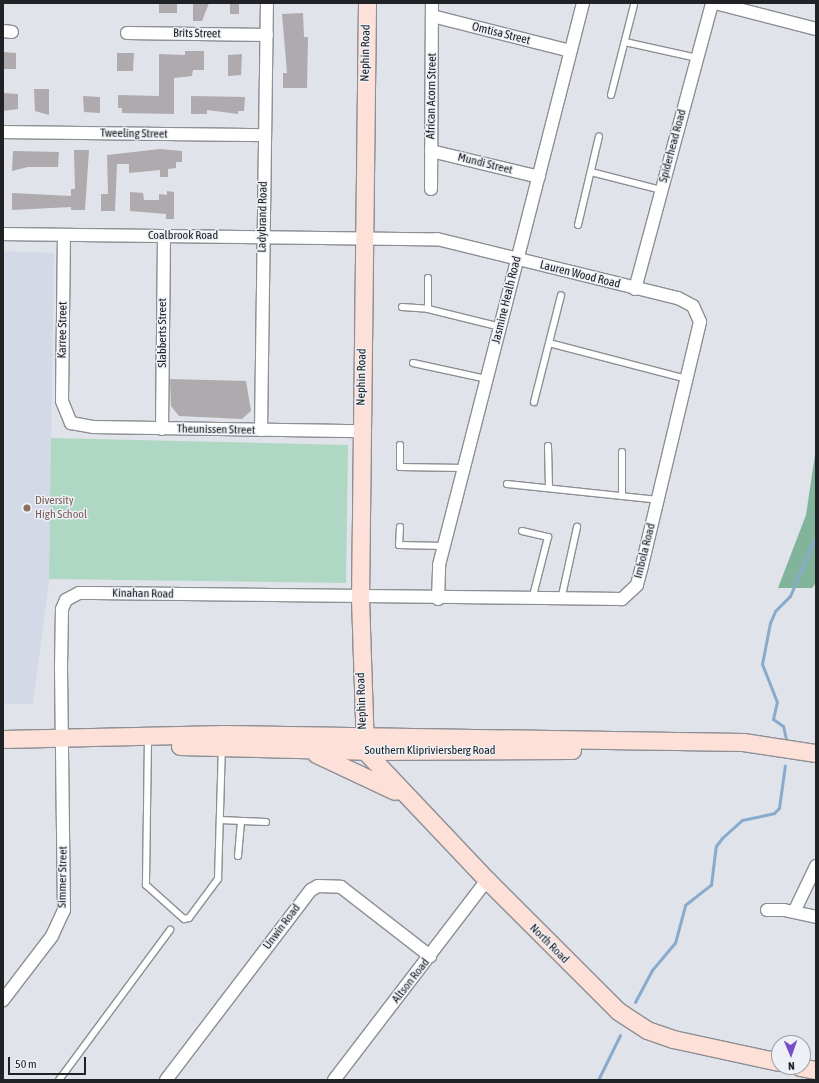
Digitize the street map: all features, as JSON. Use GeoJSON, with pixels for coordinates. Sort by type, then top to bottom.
{"type":"FeatureCollection","features":[{"type":"Feature","properties":{"kind":"main road","name":"Nephin Road"},"geometry":{"type":"LineString","coordinates":[[364,744],[360,598],[367,3]]}},
{"type":"Feature","properties":{"kind":"main road","name":"Southern Klipriviersberg Road"},"geometry":{"type":"LineString","coordinates":[[3,739],[62,741],[536,745],[746,750],[816,762]]}},
{"type":"Feature","properties":{"kind":"main road","name":"Southern Klipriviersberg Road"},"geometry":{"type":"LineString","coordinates":[[148,741],[222,747],[292,749],[364,744]]}},
{"type":"Feature","properties":{"kind":"main road","name":"Southern Klipriviersberg Road"},"geometry":{"type":"LineString","coordinates":[[536,745],[743,742],[816,753]]}},
{"type":"Feature","properties":{"kind":"main road","name":"North Road"},"geometry":{"type":"LineString","coordinates":[[364,744],[404,795],[590,985],[640,1027],[673,1039],[771,1060]]}},
{"type":"Feature","properties":{"kind":"main road"},"geometry":{"type":"LineString","coordinates":[[292,749],[339,762],[404,795]]}},
{"type":"Feature","properties":{"kind":"street","name":"Ladybrand Road"},"geometry":{"type":"LineString","coordinates":[[261,430],[267,3]]}},
{"type":"Feature","properties":{"kind":"street","name":"African Acorn Street"},"geometry":{"type":"LineString","coordinates":[[431,190],[432,3]]}},
{"type":"Feature","properties":{"kind":"street","name":"Jasmine Healh Road"},"geometry":{"type":"LineString","coordinates":[[438,599],[439,565],[583,3]]}},
{"type":"Feature","properties":{"kind":"street"},"geometry":{"type":"LineString","coordinates":[[713,3],[816,29]]}},
{"type":"Feature","properties":{"kind":"street","name":"Spiderhead Road"},"geometry":{"type":"LineString","coordinates":[[635,289],[713,3]]}},
{"type":"Feature","properties":{"kind":"street","name":"Omtisa Street"},"geometry":{"type":"LineString","coordinates":[[432,16],[570,51]]}},
{"type":"Feature","properties":{"kind":"street","name":"Brits Street"},"geometry":{"type":"LineString","coordinates":[[127,33],[266,35]]}},
{"type":"Feature","properties":{"kind":"street","name":"Tweeling Street"},"geometry":{"type":"LineString","coordinates":[[3,132],[264,135]]}},
{"type":"Feature","properties":{"kind":"street","name":"Mundi Street"},"geometry":{"type":"LineString","coordinates":[[431,151],[539,177]]}},
{"type":"Feature","properties":{"kind":"street","name":"Coalbrook Road"},"geometry":{"type":"LineString","coordinates":[[3,234],[364,238]]}},
{"type":"Feature","properties":{"kind":"street","name":"Karree Street"},"geometry":{"type":"LineString","coordinates":[[64,234],[62,401],[71,422]]}},
{"type":"Feature","properties":{"kind":"street","name":"Slabberts Street"},"geometry":{"type":"LineString","coordinates":[[162,429],[164,236]]}},
{"type":"Feature","properties":{"kind":"street","name":"Lauren Wood Road"},"geometry":{"type":"LineString","coordinates":[[364,238],[436,238],[518,260],[678,298]]}},
{"type":"Feature","properties":{"kind":"street","name":"Imbola Road"},"geometry":{"type":"LineString","coordinates":[[360,598],[618,600],[629,595],[637,585],[700,322],[693,306],[678,298]]}},
{"type":"Feature","properties":{"kind":"street","name":"Theunissen Street"},"geometry":{"type":"LineString","coordinates":[[71,422],[93,427],[362,431]]}},
{"type":"Feature","properties":{"kind":"street","name":"Kinahan Road"},"geometry":{"type":"LineString","coordinates":[[62,741],[62,609],[66,600],[74,594],[360,598]]}},
{"type":"Feature","properties":{"kind":"street","name":"Simmer Street"},"geometry":{"type":"LineString","coordinates":[[3,1000],[52,936],[64,910],[62,741]]}},
{"type":"Feature","properties":{"kind":"street"},"geometry":{"type":"LineString","coordinates":[[794,912],[816,866]]}},
{"type":"Feature","properties":{"kind":"street","name":"Altson Road"},"geometry":{"type":"LineString","coordinates":[[334,1080],[487,880]]}},
{"type":"Feature","properties":{"kind":"street","name":"Unwin Road"},"geometry":{"type":"LineString","coordinates":[[166,1080],[311,890],[318,886],[342,887],[430,956]]}},
{"type":"Feature","properties":{"kind":"street"},"geometry":{"type":"LineString","coordinates":[[767,910],[794,912],[816,917]]}},
{"type":"Feature","properties":{"kind":"lane"},"geometry":{"type":"LineString","coordinates":[[611,96],[634,5]]}},
{"type":"Feature","properties":{"kind":"lane"},"geometry":{"type":"LineString","coordinates":[[625,42],[697,58]]}},
{"type":"Feature","properties":{"kind":"lane"},"geometry":{"type":"LineString","coordinates":[[578,225],[599,136]]}},
{"type":"Feature","properties":{"kind":"lane"},"geometry":{"type":"LineString","coordinates":[[591,172],[661,190]]}},
{"type":"Feature","properties":{"kind":"lane"},"geometry":{"type":"LineString","coordinates":[[428,278],[428,309]]}},
{"type":"Feature","properties":{"kind":"lane"},"geometry":{"type":"LineString","coordinates":[[534,402],[561,295]]}},
{"type":"Feature","properties":{"kind":"lane"},"geometry":{"type":"LineString","coordinates":[[402,308],[428,309],[500,327]]}},
{"type":"Feature","properties":{"kind":"lane"},"geometry":{"type":"LineString","coordinates":[[549,343],[687,379]]}},
{"type":"Feature","properties":{"kind":"lane"},"geometry":{"type":"LineString","coordinates":[[413,363],[487,379]]}},
{"type":"Feature","properties":{"kind":"lane"},"geometry":{"type":"LineString","coordinates":[[400,445],[400,467],[464,468]]}},
{"type":"Feature","properties":{"kind":"lane"},"geometry":{"type":"LineString","coordinates":[[548,446],[548,488]]}},
{"type":"Feature","properties":{"kind":"lane"},"geometry":{"type":"LineString","coordinates":[[622,452],[622,496]]}},
{"type":"Feature","properties":{"kind":"lane"},"geometry":{"type":"LineString","coordinates":[[507,484],[658,500]]}},
{"type":"Feature","properties":{"kind":"lane"},"geometry":{"type":"LineString","coordinates":[[400,527],[399,545],[444,546]]}},
{"type":"Feature","properties":{"kind":"lane"},"geometry":{"type":"LineString","coordinates":[[562,600],[577,527]]}},
{"type":"Feature","properties":{"kind":"lane"},"geometry":{"type":"LineString","coordinates":[[522,531],[548,537],[532,600]]}},
{"type":"Feature","properties":{"kind":"lane"},"geometry":{"type":"LineString","coordinates":[[148,741],[146,885],[184,919],[189,918],[218,879],[222,747]]}},
{"type":"Feature","properties":{"kind":"lane"},"geometry":{"type":"LineString","coordinates":[[220,820],[266,822]]}},
{"type":"Feature","properties":{"kind":"lane"},"geometry":{"type":"LineString","coordinates":[[238,856],[241,822]]}},
{"type":"Feature","properties":{"kind":"lane"},"geometry":{"type":"LineString","coordinates":[[59,1080],[170,930]]}},
{"type":"Feature","properties":{"kind":"shaded area","name":"Diversity High School"},"geometry":{"type":"Polygon","coordinates":[[[3,251],[54,253],[49,582],[33,704],[3,704],[3,251]]]}},
{"type":"Feature","properties":{"kind":"green space"},"geometry":{"type":"Polygon","coordinates":[[[51,438],[348,445],[346,583],[49,579],[51,438]]]}},
{"type":"Feature","properties":{"kind":"green space"},"geometry":{"type":"Polygon","coordinates":[[[816,448],[816,583],[812,588],[778,588],[806,515],[816,448]]]}},
{"type":"Feature","properties":{"kind":"building"},"geometry":{"type":"Polygon","coordinates":[[[159,3],[177,3],[177,13],[159,13],[159,3]]]}},
{"type":"Feature","properties":{"kind":"building"},"geometry":{"type":"Polygon","coordinates":[[[193,3],[209,3],[202,21],[193,21],[193,3]]]}},
{"type":"Feature","properties":{"kind":"building"},"geometry":{"type":"Polygon","coordinates":[[[230,3],[239,3],[239,14],[230,14],[230,3]]]}},
{"type":"Feature","properties":{"kind":"building"},"geometry":{"type":"Polygon","coordinates":[[[303,13],[304,37],[308,37],[307,88],[283,88],[283,73],[287,73],[282,14],[303,13]]]}},
{"type":"Feature","properties":{"kind":"building"},"geometry":{"type":"Polygon","coordinates":[[[185,51],[204,51],[204,70],[193,70],[192,76],[174,78],[174,114],[122,113],[122,108],[118,108],[118,95],[159,96],[159,54],[185,55],[185,51]]]}},
{"type":"Feature","properties":{"kind":"building"},"geometry":{"type":"Polygon","coordinates":[[[3,52],[16,53],[16,69],[3,69],[3,52]]]}},
{"type":"Feature","properties":{"kind":"building"},"geometry":{"type":"Polygon","coordinates":[[[117,53],[134,53],[133,71],[117,71],[117,53]]]}},
{"type":"Feature","properties":{"kind":"building"},"geometry":{"type":"Polygon","coordinates":[[[242,54],[241,75],[228,76],[228,55],[242,54]]]}},
{"type":"Feature","properties":{"kind":"building"},"geometry":{"type":"Polygon","coordinates":[[[34,89],[49,89],[49,115],[35,111],[34,89]]]}},
{"type":"Feature","properties":{"kind":"building"},"geometry":{"type":"Polygon","coordinates":[[[3,93],[18,94],[18,109],[3,111],[3,93]]]}},
{"type":"Feature","properties":{"kind":"building"},"geometry":{"type":"Polygon","coordinates":[[[83,96],[100,97],[100,113],[84,112],[83,96]]]}},
{"type":"Feature","properties":{"kind":"building"},"geometry":{"type":"Polygon","coordinates":[[[191,96],[245,97],[244,111],[238,111],[238,114],[207,110],[207,114],[191,114],[191,96]]]}},
{"type":"Feature","properties":{"kind":"building"},"geometry":{"type":"Polygon","coordinates":[[[160,149],[182,151],[182,162],[176,162],[176,168],[168,169],[168,177],[160,177],[160,170],[129,173],[129,164],[117,164],[115,211],[101,211],[101,194],[108,194],[107,155],[160,149]]]}},
{"type":"Feature","properties":{"kind":"building"},"geometry":{"type":"Polygon","coordinates":[[[74,150],[89,150],[85,210],[71,210],[71,207],[12,210],[12,193],[71,196],[71,189],[75,189],[74,150]]]}},
{"type":"Feature","properties":{"kind":"building"},"geometry":{"type":"Polygon","coordinates":[[[13,151],[59,152],[58,167],[28,167],[12,171],[13,151]]]}},
{"type":"Feature","properties":{"kind":"building"},"geometry":{"type":"Polygon","coordinates":[[[167,191],[174,192],[174,219],[166,219],[166,214],[130,211],[130,192],[143,193],[144,200],[159,200],[159,194],[167,195],[167,191]]]}},
{"type":"Feature","properties":{"kind":"building"},"geometry":{"type":"Polygon","coordinates":[[[170,379],[246,381],[251,411],[242,419],[179,416],[171,406],[170,379]]]}},
{"type":"Feature","properties":{"kind":"waterway"},"geometry":{"type":"LineString","coordinates":[[786,739],[783,726],[773,719],[777,702],[762,664],[770,623],[775,611],[790,596],[814,540]]}},
{"type":"Feature","properties":{"kind":"waterway"},"geometry":{"type":"LineString","coordinates":[[635,1002],[652,970],[675,943],[685,905],[711,885],[716,846],[722,838],[742,820],[774,813],[779,808],[785,765]]}},
{"type":"Feature","properties":{"kind":"waterway"},"geometry":{"type":"LineString","coordinates":[[598,1080],[620,1035]]}},
{"type":"Feature","properties":{"kind":"place","name":"Diversity High School"},"geometry":{"type":"Point","coordinates":[27,508]}}]}
